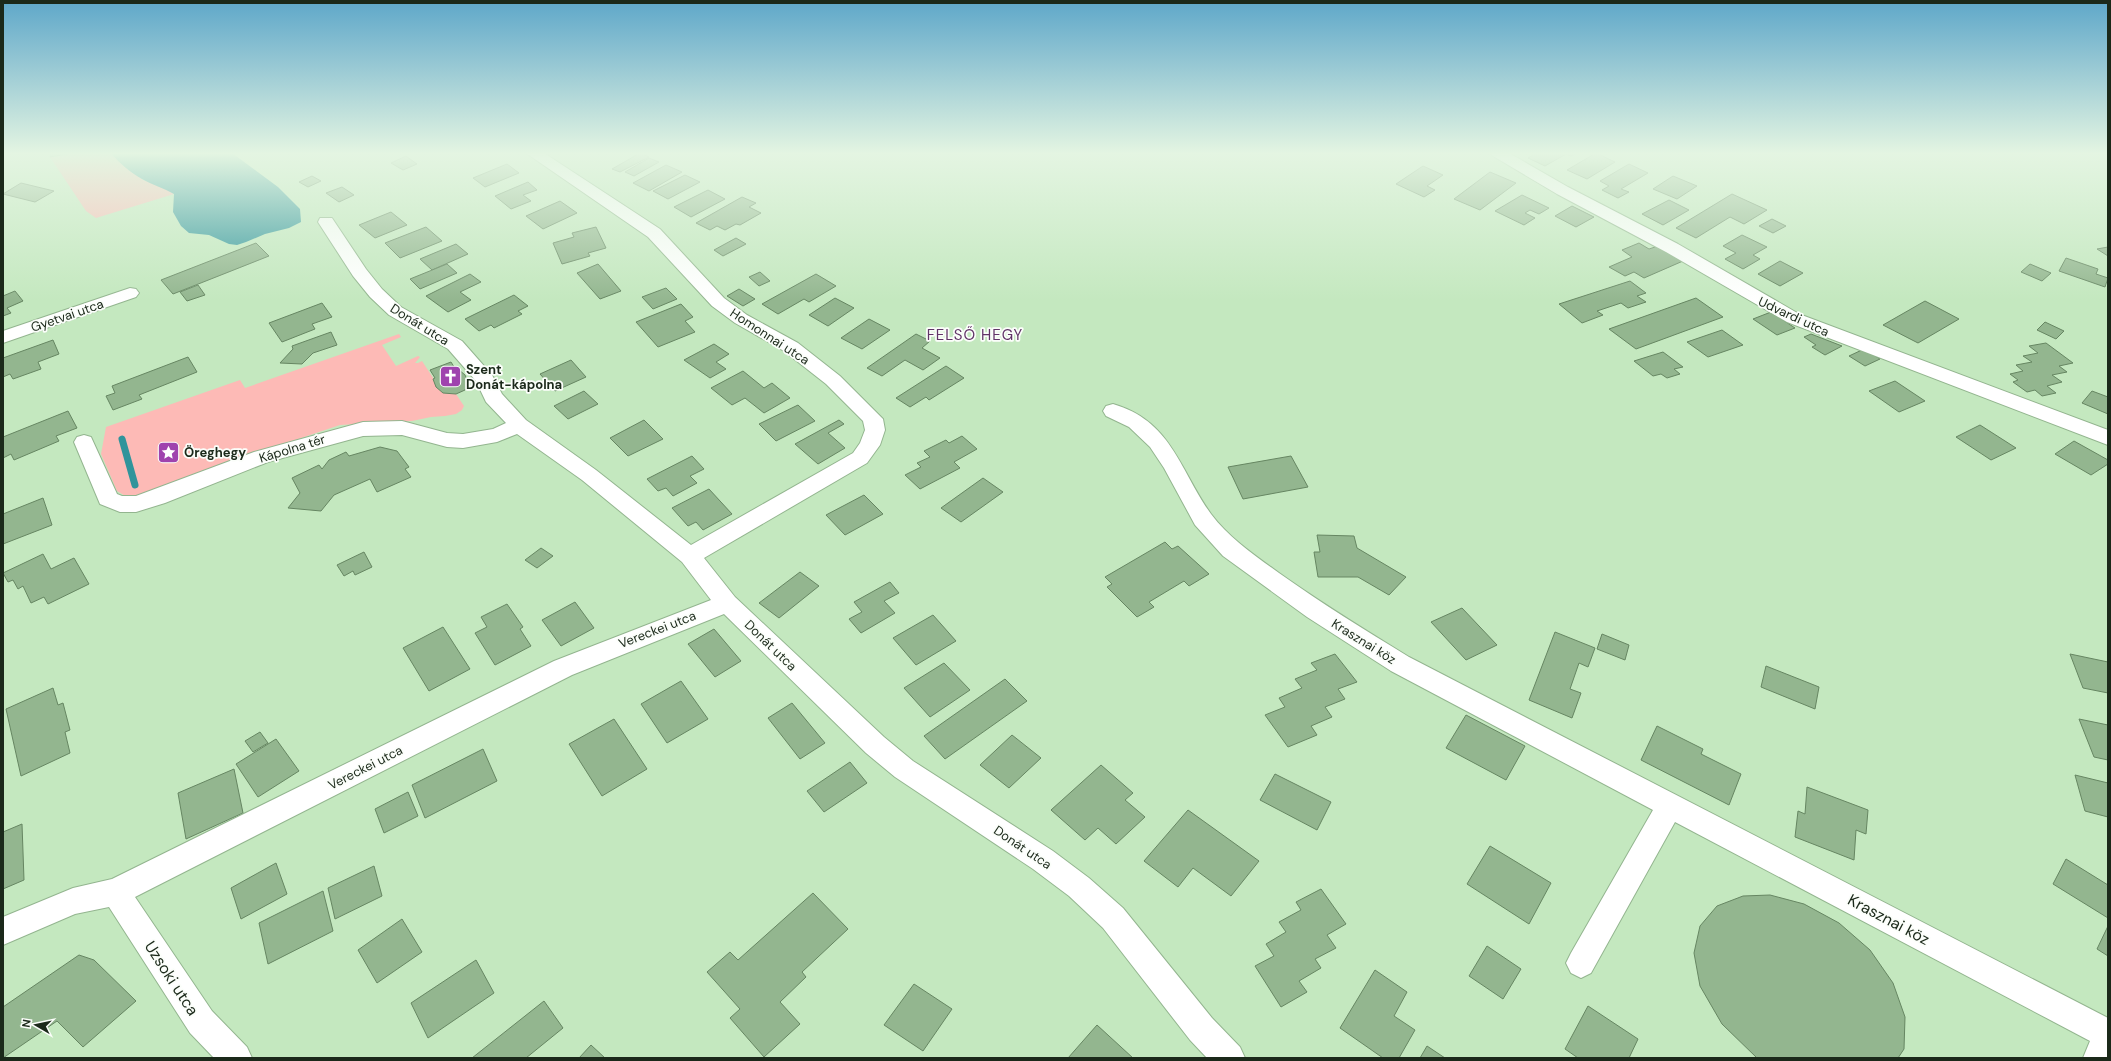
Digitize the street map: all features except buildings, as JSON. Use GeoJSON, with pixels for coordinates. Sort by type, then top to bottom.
{"type":"FeatureCollection","features":[{"type":"Feature","properties":{"kind":"street","name":"Homonnai utca"},"geometry":{"type":"LineString","coordinates":[[608,203],[654,233],[718,302],[741,319],[791,347],[833,380],[873,419],[875,430],[870,445],[860,458],[690,556]]}},
{"type":"Feature","properties":{"kind":"street","name":"Udvardi utca"},"geometry":{"type":"LineString","coordinates":[[1584,203],[1672,249],[1762,303],[1793,318],[2108,438]]}},
{"type":"Feature","properties":{"kind":"street","name":"Donát utca"},"geometry":{"type":"LineString","coordinates":[[326,222],[359,272],[376,293],[395,311],[455,345],[485,379],[493,397],[519,425],[583,470],[690,556],[727,602],[875,745],[904,768],[1043,860],[1079,887],[1113,918],[1201,1029],[1230,1058]]}},
{"type":"Feature","properties":{"kind":"street","name":"Gyetvai utca"},"geometry":{"type":"LineString","coordinates":[[3,337],[130,293]]}},
{"type":"Feature","properties":{"kind":"street","name":"Krasznai köz"},"geometry":{"type":"LineString","coordinates":[[1112,411],[1136,422],[1157,442],[1173,465],[1203,519],[1232,550],[1315,611],[1400,664],[1671,804],[2105,1042]]}},
{"type":"Feature","properties":{"kind":"street","name":"Kápolna tér"},"geometry":{"type":"LineString","coordinates":[[84,442],[108,499],[120,504],[136,504],[157,498],[261,457],[332,436],[363,429],[402,428],[448,440],[463,441],[497,435],[519,425]]}},
{"type":"Feature","properties":{"kind":"street","name":"Vereckei utca"},"geometry":{"type":"LineString","coordinates":[[3,931],[72,901],[116,892],[563,668],[727,602]]}},
{"type":"Feature","properties":{"kind":"street"},"geometry":{"type":"LineString","coordinates":[[1582,963],[1671,804]]}},
{"type":"Feature","properties":{"kind":"street","name":"Uzsoki utca"},"geometry":{"type":"LineString","coordinates":[[116,892],[201,1022],[236,1058]]}},
{"type":"Feature","properties":{"kind":"shaded area"},"geometry":{"type":"Polygon","coordinates":[[[80,203],[146,203],[96,218],[86,211],[80,203]]]}},
{"type":"Feature","properties":{"kind":"shaded area"},"geometry":{"type":"Polygon","coordinates":[[[399,334],[401,337],[382,345],[396,366],[418,356],[420,357],[415,363],[422,361],[443,393],[456,394],[464,406],[462,410],[456,414],[412,421],[340,425],[247,456],[144,496],[127,497],[117,491],[101,454],[106,427],[240,380],[245,388],[399,334]]]}},
{"type":"Feature","properties":{"kind":"water"},"geometry":{"type":"Polygon","coordinates":[[[174,203],[294,203],[300,209],[301,222],[289,228],[265,234],[237,245],[229,244],[209,235],[189,233],[181,226],[173,212],[174,203]]]}},
{"type":"Feature","properties":{"kind":"waterway"},"geometry":{"type":"LineString","coordinates":[[122,439],[135,485]]}},
{"type":"Feature","properties":{"kind":"place","name":"Szent Donát-kápolna"},"geometry":{"type":"Point","coordinates":[450,376]}},
{"type":"Feature","properties":{"kind":"place","name":"Öreghegy"},"geometry":{"type":"Point","coordinates":[168,452]}},
{"type":"Feature","properties":{"kind":"district","name":"FELSŐ HEGY"},"geometry":{"type":"Point","coordinates":[975,335]}}]}
